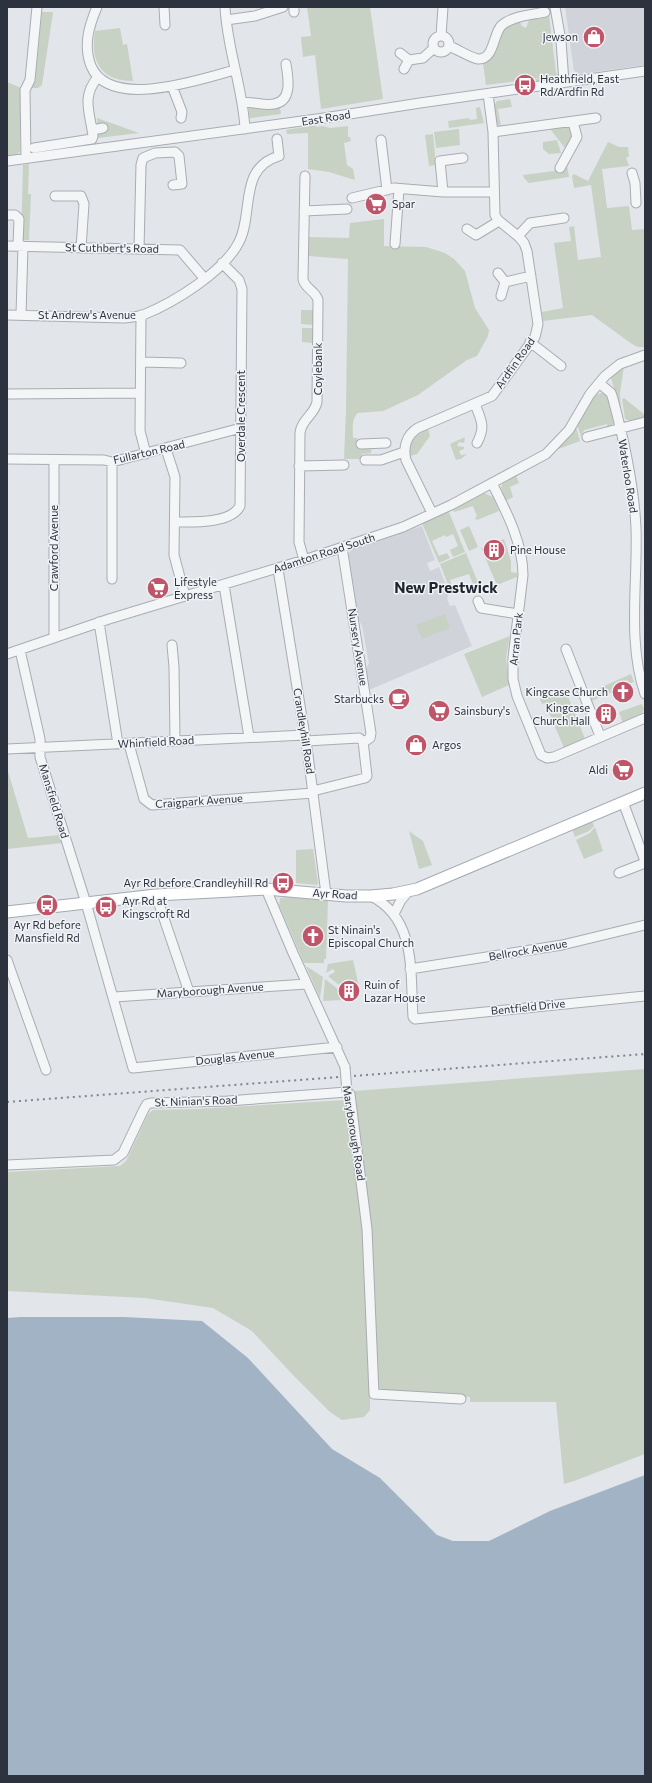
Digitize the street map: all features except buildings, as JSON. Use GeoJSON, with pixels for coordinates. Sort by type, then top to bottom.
{"type":"FeatureCollection","features":[{"type":"Feature","properties":{"kind":"main road","name":"Ayr Road"},"geometry":{"type":"LineString","coordinates":[[7,912],[156,895],[266,889],[371,896],[408,892],[645,793]]}},
{"type":"Feature","properties":{"kind":"street"},"geometry":{"type":"LineString","coordinates":[[26,158],[25,90],[30,80],[37,7]]}},
{"type":"Feature","properties":{"kind":"street"},"geometry":{"type":"LineString","coordinates":[[97,7],[88,31],[87,51],[92,69],[98,77],[109,84],[130,90],[172,86],[235,70]]}},
{"type":"Feature","properties":{"kind":"street"},"geometry":{"type":"LineString","coordinates":[[162,21],[164,7]]}},
{"type":"Feature","properties":{"kind":"street"},"geometry":{"type":"LineString","coordinates":[[225,7],[226,20],[242,103],[245,129]]}},
{"type":"Feature","properties":{"kind":"street"},"geometry":{"type":"LineString","coordinates":[[226,20],[250,17],[283,7]]}},
{"type":"Feature","properties":{"kind":"street"},"geometry":{"type":"LineString","coordinates":[[441,36],[443,7]]}},
{"type":"Feature","properties":{"kind":"street"},"geometry":{"type":"LineString","coordinates":[[555,7],[561,41],[564,82]]}},
{"type":"Feature","properties":{"kind":"street"},"geometry":{"type":"LineString","coordinates":[[449,46],[477,59],[486,56],[489,54],[500,27],[506,22],[525,20],[545,12]]}},
{"type":"Feature","properties":{"kind":"street"},"geometry":{"type":"LineString","coordinates":[[441,36],[448,39],[449,46]]}},
{"type":"Feature","properties":{"kind":"street"},"geometry":{"type":"LineString","coordinates":[[400,53],[408,60],[423,58],[430,54],[434,48],[434,40],[441,36]]}},
{"type":"Feature","properties":{"kind":"street"},"geometry":{"type":"LineString","coordinates":[[434,48],[438,52],[443,52],[449,46]]}},
{"type":"Feature","properties":{"kind":"street"},"geometry":{"type":"LineString","coordinates":[[404,69],[408,60]]}},
{"type":"Feature","properties":{"kind":"street"},"geometry":{"type":"LineString","coordinates":[[242,103],[250,102],[274,104],[284,98],[288,86],[286,64]]}},
{"type":"Feature","properties":{"kind":"street","name":"East Road"},"geometry":{"type":"LineString","coordinates":[[7,161],[245,129],[645,71]]}},
{"type":"Feature","properties":{"kind":"street"},"geometry":{"type":"LineString","coordinates":[[34,148],[92,139],[88,94],[92,84],[98,77]]}},
{"type":"Feature","properties":{"kind":"street"},"geometry":{"type":"LineString","coordinates":[[172,86],[182,112],[181,118]]}},
{"type":"Feature","properties":{"kind":"street"},"geometry":{"type":"LineString","coordinates":[[467,229],[476,235],[499,221],[495,215],[493,192],[493,132],[488,94]]}},
{"type":"Feature","properties":{"kind":"street"},"geometry":{"type":"LineString","coordinates":[[493,132],[596,118]]}},
{"type":"Feature","properties":{"kind":"street"},"geometry":{"type":"LineString","coordinates":[[560,168],[576,137],[573,122]]}},
{"type":"Feature","properties":{"kind":"street"},"geometry":{"type":"LineString","coordinates":[[92,130],[103,128]]}},
{"type":"Feature","properties":{"kind":"street","name":"St Andrew's Avenue"},"geometry":{"type":"LineString","coordinates":[[7,315],[124,318],[141,315],[187,291],[222,263],[239,242],[245,226],[251,184],[259,167],[269,159],[279,156],[277,139]]}},
{"type":"Feature","properties":{"kind":"street"},"geometry":{"type":"LineString","coordinates":[[381,140],[387,190]]}},
{"type":"Feature","properties":{"kind":"street"},"geometry":{"type":"LineString","coordinates":[[139,249],[141,165],[143,158],[156,153],[175,152],[179,156],[182,184],[173,185]]}},
{"type":"Feature","properties":{"kind":"street"},"geometry":{"type":"LineString","coordinates":[[443,192],[440,161],[463,158]]}},
{"type":"Feature","properties":{"kind":"street"},"geometry":{"type":"LineString","coordinates":[[632,173],[635,183],[636,203]]}},
{"type":"Feature","properties":{"kind":"street","name":"Coylebank"},"geometry":{"type":"LineString","coordinates":[[304,560],[299,542],[300,429],[304,422],[315,411],[317,402],[318,300],[303,282],[305,176]]}},
{"type":"Feature","properties":{"kind":"street"},"geometry":{"type":"LineString","coordinates":[[635,183],[645,182]]}},
{"type":"Feature","properties":{"kind":"street"},"geometry":{"type":"LineString","coordinates":[[352,198],[387,190],[399,189],[443,192],[493,192]]}},
{"type":"Feature","properties":{"kind":"street"},"geometry":{"type":"LineString","coordinates":[[395,244],[399,189]]}},
{"type":"Feature","properties":{"kind":"street"},"geometry":{"type":"LineString","coordinates":[[55,196],[81,196],[84,204],[81,248]]}},
{"type":"Feature","properties":{"kind":"street"},"geometry":{"type":"LineString","coordinates":[[304,210],[348,209]]}},
{"type":"Feature","properties":{"kind":"street"},"geometry":{"type":"LineString","coordinates":[[7,215],[15,215],[19,219],[21,246],[21,315]]}},
{"type":"Feature","properties":{"kind":"street"},"geometry":{"type":"LineString","coordinates":[[518,236],[530,223],[564,218]]}},
{"type":"Feature","properties":{"kind":"street","name":"Ardfin Road"},"geometry":{"type":"LineString","coordinates":[[404,452],[408,439],[413,431],[492,396],[535,337],[538,324],[527,251],[524,243],[518,236],[499,221]]}},
{"type":"Feature","properties":{"kind":"street"},"geometry":{"type":"LineString","coordinates":[[386,227],[396,227]]}},
{"type":"Feature","properties":{"kind":"street","name":"St Cuthbert's Road"},"geometry":{"type":"LineString","coordinates":[[7,246],[180,250],[204,278]]}},
{"type":"Feature","properties":{"kind":"street","name":"Overdale Crescent"},"geometry":{"type":"LineString","coordinates":[[175,522],[206,522],[238,511],[240,506],[242,289],[240,280],[222,263]]}},
{"type":"Feature","properties":{"kind":"street"},"geometry":{"type":"LineString","coordinates":[[498,273],[505,282]]}},
{"type":"Feature","properties":{"kind":"street"},"geometry":{"type":"LineString","coordinates":[[505,282],[531,276]]}},
{"type":"Feature","properties":{"kind":"street"},"geometry":{"type":"LineString","coordinates":[[501,296],[505,282]]}},
{"type":"Feature","properties":{"kind":"street"},"geometry":{"type":"LineString","coordinates":[[141,315],[142,362],[139,393],[140,431],[146,454]]}},
{"type":"Feature","properties":{"kind":"street"},"geometry":{"type":"LineString","coordinates":[[530,342],[561,366]]}},
{"type":"Feature","properties":{"kind":"street","name":"Adamton Road South"},"geometry":{"type":"LineString","coordinates":[[7,654],[99,622],[278,569],[403,527],[492,483],[546,454],[569,430],[590,394],[599,382],[620,364],[645,355]]}},
{"type":"Feature","properties":{"kind":"street"},"geometry":{"type":"LineString","coordinates":[[142,362],[181,363]]}},
{"type":"Feature","properties":{"kind":"street","name":"Waterloo Road"},"geometry":{"type":"LineString","coordinates":[[599,382],[611,393],[620,428],[635,511],[640,578],[636,655],[639,674],[645,694]]}},
{"type":"Feature","properties":{"kind":"street"},"geometry":{"type":"LineString","coordinates":[[7,394],[139,393]]}},
{"type":"Feature","properties":{"kind":"street"},"geometry":{"type":"LineString","coordinates":[[475,404],[483,425],[482,433],[477,443]]}},
{"type":"Feature","properties":{"kind":"street"},"geometry":{"type":"LineString","coordinates":[[587,437],[645,422]]}},
{"type":"Feature","properties":{"kind":"street","name":"Fullarton Road"},"geometry":{"type":"LineString","coordinates":[[7,459],[112,462],[241,428]]}},
{"type":"Feature","properties":{"kind":"street"},"geometry":{"type":"LineString","coordinates":[[361,444],[386,443]]}},
{"type":"Feature","properties":{"kind":"street"},"geometry":{"type":"LineString","coordinates":[[376,444],[376,460]]}},
{"type":"Feature","properties":{"kind":"street"},"geometry":{"type":"LineString","coordinates":[[166,448],[175,477],[174,555],[185,596]]}},
{"type":"Feature","properties":{"kind":"street"},"geometry":{"type":"LineString","coordinates":[[364,460],[376,460],[404,452],[406,460],[432,513]]}},
{"type":"Feature","properties":{"kind":"street","name":"Crawford Avenue"},"geometry":{"type":"LineString","coordinates":[[54,460],[54,637]]}},
{"type":"Feature","properties":{"kind":"street"},"geometry":{"type":"LineString","coordinates":[[112,462],[112,579]]}},
{"type":"Feature","properties":{"kind":"street"},"geometry":{"type":"LineString","coordinates":[[299,466],[344,465]]}},
{"type":"Feature","properties":{"kind":"street","name":"Arran Park"},"geometry":{"type":"LineString","coordinates":[[492,483],[518,544],[523,561],[523,575],[512,668],[513,679],[517,696],[541,755],[547,758],[554,757],[645,718]]}},
{"type":"Feature","properties":{"kind":"street","name":"Nursery Avenue"},"geometry":{"type":"LineString","coordinates":[[342,548],[371,733],[370,738],[364,742]]}},
{"type":"Feature","properties":{"kind":"street","name":"Crandleyhill Road"},"geometry":{"type":"LineString","coordinates":[[278,569],[313,792],[326,894]]}},
{"type":"Feature","properties":{"kind":"street"},"geometry":{"type":"LineString","coordinates":[[224,585],[249,737]]}},
{"type":"Feature","properties":{"kind":"street"},"geometry":{"type":"LineString","coordinates":[[478,601],[481,608],[518,614]]}},
{"type":"Feature","properties":{"kind":"street"},"geometry":{"type":"LineString","coordinates":[[99,622],[118,744]]}},
{"type":"Feature","properties":{"kind":"street"},"geometry":{"type":"LineString","coordinates":[[566,649],[600,736]]}},
{"type":"Feature","properties":{"kind":"street","name":"Mansfield Road"},"geometry":{"type":"LineString","coordinates":[[20,650],[40,739],[40,757],[86,903],[133,1068]]}},
{"type":"Feature","properties":{"kind":"street"},"geometry":{"type":"LineString","coordinates":[[170,651],[175,741]]}},
{"type":"Feature","properties":{"kind":"street","name":"Whinfield Road"},"geometry":{"type":"LineString","coordinates":[[7,749],[249,737],[359,738],[363,739],[364,742]]}},
{"type":"Feature","properties":{"kind":"street","name":"Craigpark Avenue"},"geometry":{"type":"LineString","coordinates":[[129,744],[144,799],[152,805],[313,792],[365,778],[367,772],[364,742]]}},
{"type":"Feature","properties":{"kind":"street"},"geometry":{"type":"LineString","coordinates":[[619,873],[645,862],[623,802]]}},
{"type":"Feature","properties":{"kind":"street","name":"Maryborough Road"},"geometry":{"type":"LineString","coordinates":[[266,889],[306,984],[337,1047],[345,1067],[347,1092],[350,1094],[367,1229],[374,1394],[461,1399]]}},
{"type":"Feature","properties":{"kind":"street"},"geometry":{"type":"LineString","coordinates":[[394,914],[401,900],[408,892]]}},
{"type":"Feature","properties":{"kind":"street"},"geometry":{"type":"LineString","coordinates":[[156,895],[189,992]]}},
{"type":"Feature","properties":{"kind":"street"},"geometry":{"type":"LineString","coordinates":[[371,896],[384,903],[394,914],[406,936],[410,969]]}},
{"type":"Feature","properties":{"kind":"street","name":"Bellrock Avenue"},"geometry":{"type":"LineString","coordinates":[[410,969],[562,945],[645,925]]}},
{"type":"Feature","properties":{"kind":"street"},"geometry":{"type":"LineString","coordinates":[[7,960],[46,1070]]}},
{"type":"Feature","properties":{"kind":"street","name":"Bentfield Drive"},"geometry":{"type":"LineString","coordinates":[[410,969],[413,1017],[415,1019],[645,996]]}},
{"type":"Feature","properties":{"kind":"street","name":"Maryborough Avenue"},"geometry":{"type":"LineString","coordinates":[[114,997],[306,984]]}},
{"type":"Feature","properties":{"kind":"street","name":"Douglas Avenue"},"geometry":{"type":"LineString","coordinates":[[133,1068],[337,1047]]}},
{"type":"Feature","properties":{"kind":"street","name":"St. Ninian's Road"},"geometry":{"type":"LineString","coordinates":[[7,1165],[114,1160],[123,1153],[144,1108],[151,1103],[228,1101],[347,1092]]}},
{"type":"Feature","properties":{"kind":"shaded area"},"geometry":{"type":"Polygon","coordinates":[[[565,7],[645,7],[645,65],[580,74],[574,71],[565,7]]]}},
{"type":"Feature","properties":{"kind":"shaded area"},"geometry":{"type":"Polygon","coordinates":[[[422,526],[435,560],[427,563],[430,571],[439,567],[449,593],[447,599],[450,606],[455,605],[472,646],[369,690],[366,669],[369,663],[362,626],[358,618],[348,555],[351,550],[422,526]]]}},
{"type":"Feature","properties":{"kind":"green space"},"geometry":{"type":"Polygon","coordinates":[[[307,7],[370,7],[383,99],[321,109],[315,55],[303,57],[301,37],[311,36],[307,7]]]}},
{"type":"Feature","properties":{"kind":"green space"},"geometry":{"type":"Polygon","coordinates":[[[42,12],[53,12],[42,85],[38,88],[31,88],[35,82],[42,12]]]}},
{"type":"Feature","properties":{"kind":"green space"},"geometry":{"type":"Polygon","coordinates":[[[549,15],[556,73],[559,75],[557,80],[531,83],[531,81],[540,78],[486,85],[483,64],[490,60],[502,29],[519,20],[522,26],[526,28],[529,20],[549,15]]]}},
{"type":"Feature","properties":{"kind":"green space"},"geometry":{"type":"Polygon","coordinates":[[[120,28],[123,45],[127,44],[133,81],[112,77],[105,73],[96,60],[94,51],[95,31],[120,28]]]}},
{"type":"Feature","properties":{"kind":"green space"},"geometry":{"type":"Polygon","coordinates":[[[7,82],[21,88],[20,152],[15,156],[7,157],[7,82]]]}},
{"type":"Feature","properties":{"kind":"green space"},"geometry":{"type":"Polygon","coordinates":[[[510,99],[512,107],[498,109],[501,127],[496,123],[494,106],[497,101],[510,99]]]}},
{"type":"Feature","properties":{"kind":"green space"},"geometry":{"type":"Polygon","coordinates":[[[249,107],[263,107],[264,110],[280,107],[281,114],[249,118],[249,107]]]}},
{"type":"Feature","properties":{"kind":"green space"},"geometry":{"type":"Polygon","coordinates":[[[480,107],[484,123],[449,128],[448,121],[469,118],[470,120],[477,119],[476,108],[480,107]]]}},
{"type":"Feature","properties":{"kind":"green space"},"geometry":{"type":"Polygon","coordinates":[[[97,118],[139,133],[98,138],[97,118]]]}},
{"type":"Feature","properties":{"kind":"green space"},"geometry":{"type":"Polygon","coordinates":[[[569,124],[572,135],[565,148],[550,129],[569,124]]]}},
{"type":"Feature","properties":{"kind":"green space"},"geometry":{"type":"Polygon","coordinates":[[[316,125],[316,127],[323,126],[330,128],[348,126],[348,137],[350,137],[351,141],[344,143],[347,165],[353,169],[355,180],[329,172],[308,169],[308,133],[287,134],[286,130],[316,125]]]}},
{"type":"Feature","properties":{"kind":"green space"},"geometry":{"type":"Polygon","coordinates":[[[459,129],[460,145],[436,148],[434,132],[459,129]]]}},
{"type":"Feature","properties":{"kind":"green space"},"geometry":{"type":"Polygon","coordinates":[[[433,134],[436,165],[429,166],[425,135],[433,134]]]}},
{"type":"Feature","properties":{"kind":"green space"},"geometry":{"type":"Polygon","coordinates":[[[557,140],[561,153],[549,154],[543,149],[543,142],[557,140]]]}},
{"type":"Feature","properties":{"kind":"green space"},"geometry":{"type":"Polygon","coordinates":[[[608,142],[619,147],[628,147],[629,157],[626,157],[629,166],[602,169],[607,208],[629,206],[632,230],[645,229],[645,347],[638,347],[632,344],[592,315],[543,321],[542,312],[563,308],[554,243],[571,241],[569,227],[574,226],[578,260],[601,257],[591,185],[574,188],[572,176],[574,174],[588,181],[608,142]]]}},
{"type":"Feature","properties":{"kind":"green space"},"geometry":{"type":"Polygon","coordinates":[[[571,156],[567,165],[569,177],[529,183],[524,178],[523,175],[554,171],[556,167],[561,170],[571,156]]]}},
{"type":"Feature","properties":{"kind":"green space"},"geometry":{"type":"Polygon","coordinates":[[[29,164],[28,194],[31,194],[29,240],[21,240],[23,165],[29,164]]]}},
{"type":"Feature","properties":{"kind":"green space"},"geometry":{"type":"Polygon","coordinates":[[[384,219],[384,246],[426,247],[445,253],[454,259],[465,271],[475,308],[489,330],[488,336],[477,356],[467,360],[418,395],[383,411],[358,413],[353,421],[353,438],[357,438],[358,446],[372,446],[371,453],[362,454],[361,459],[344,459],[348,259],[308,256],[309,237],[349,238],[350,223],[384,219]]]}},
{"type":"Feature","properties":{"kind":"green space"},"geometry":{"type":"Polygon","coordinates":[[[301,310],[314,310],[314,325],[301,324],[301,310]]]}},
{"type":"Feature","properties":{"kind":"green space"},"geometry":{"type":"Polygon","coordinates":[[[302,328],[313,328],[313,343],[302,342],[302,328]]]}},
{"type":"Feature","properties":{"kind":"green space"},"geometry":{"type":"Polygon","coordinates":[[[624,366],[620,393],[621,412],[611,378],[612,375],[624,366]]]}},
{"type":"Feature","properties":{"kind":"green space"},"geometry":{"type":"Polygon","coordinates":[[[602,393],[608,395],[614,423],[608,428],[607,424],[584,430],[581,436],[577,425],[594,395],[602,393]]]}},
{"type":"Feature","properties":{"kind":"green space"},"geometry":{"type":"Polygon","coordinates":[[[624,398],[645,415],[645,418],[631,421],[625,419],[622,399],[624,398]]]}},
{"type":"Feature","properties":{"kind":"green space"},"geometry":{"type":"Polygon","coordinates":[[[576,427],[580,441],[556,450],[576,427]]]}},
{"type":"Feature","properties":{"kind":"green space"},"geometry":{"type":"Polygon","coordinates":[[[428,429],[430,436],[417,454],[410,456],[409,447],[413,439],[428,429]]]}},
{"type":"Feature","properties":{"kind":"green space"},"geometry":{"type":"Polygon","coordinates":[[[465,437],[464,443],[459,442],[457,446],[464,447],[464,449],[459,451],[461,455],[467,454],[461,459],[456,460],[450,444],[465,437]]]}},
{"type":"Feature","properties":{"kind":"green space"},"geometry":{"type":"Polygon","coordinates":[[[516,475],[519,483],[510,487],[513,497],[505,501],[501,487],[503,483],[516,475]]]}},
{"type":"Feature","properties":{"kind":"green space"},"geometry":{"type":"Polygon","coordinates":[[[484,493],[493,497],[499,511],[477,520],[475,518],[477,516],[473,506],[454,512],[453,509],[484,493]]]}},
{"type":"Feature","properties":{"kind":"green space"},"geometry":{"type":"Polygon","coordinates":[[[449,512],[465,552],[453,557],[450,550],[458,546],[453,534],[446,537],[445,535],[432,541],[439,556],[447,553],[450,558],[439,563],[422,523],[449,512]]]}},
{"type":"Feature","properties":{"kind":"green space"},"geometry":{"type":"Polygon","coordinates":[[[469,526],[478,547],[469,551],[460,530],[469,526]]]}},
{"type":"Feature","properties":{"kind":"green space"},"geometry":{"type":"Polygon","coordinates":[[[504,539],[511,561],[511,572],[517,573],[517,577],[497,585],[481,548],[504,539]]]}},
{"type":"Feature","properties":{"kind":"green space"},"geometry":{"type":"Polygon","coordinates":[[[466,553],[479,585],[474,587],[469,574],[450,580],[452,586],[449,587],[440,564],[466,553]]]}},
{"type":"Feature","properties":{"kind":"green space"},"geometry":{"type":"Polygon","coordinates":[[[445,614],[450,628],[422,639],[416,625],[445,614]]]}},
{"type":"Feature","properties":{"kind":"green space"},"geometry":{"type":"Polygon","coordinates":[[[510,636],[506,658],[509,685],[482,697],[464,654],[510,636]]]}},
{"type":"Feature","properties":{"kind":"green space"},"geometry":{"type":"Polygon","coordinates":[[[631,674],[634,682],[629,684],[627,680],[618,683],[620,689],[589,702],[586,694],[631,674]]]}},
{"type":"Feature","properties":{"kind":"green space"},"geometry":{"type":"Polygon","coordinates":[[[565,689],[585,739],[564,748],[545,703],[542,704],[540,699],[565,689]]]}},
{"type":"Feature","properties":{"kind":"green space"},"geometry":{"type":"Polygon","coordinates":[[[642,704],[644,709],[641,716],[623,724],[619,712],[642,704]]]}},
{"type":"Feature","properties":{"kind":"green space"},"geometry":{"type":"Polygon","coordinates":[[[7,768],[28,838],[60,835],[62,843],[7,849],[7,768]]]}},
{"type":"Feature","properties":{"kind":"green space"},"geometry":{"type":"Polygon","coordinates":[[[592,821],[594,826],[589,831],[575,837],[572,829],[592,821]]]}},
{"type":"Feature","properties":{"kind":"green space"},"geometry":{"type":"Polygon","coordinates":[[[595,827],[603,851],[584,859],[576,840],[590,833],[595,827]]]}},
{"type":"Feature","properties":{"kind":"green space"},"geometry":{"type":"Polygon","coordinates":[[[409,831],[423,841],[432,865],[419,869],[409,831]]]}},
{"type":"Feature","properties":{"kind":"green space"},"geometry":{"type":"Polygon","coordinates":[[[313,849],[318,883],[317,885],[296,883],[296,850],[313,849]]]}},
{"type":"Feature","properties":{"kind":"green space"},"geometry":{"type":"Polygon","coordinates":[[[289,897],[328,901],[326,959],[324,959],[324,963],[304,963],[279,905],[280,898],[289,897]]]}},
{"type":"Feature","properties":{"kind":"green space"},"geometry":{"type":"Polygon","coordinates":[[[353,960],[360,991],[356,984],[352,983],[344,989],[328,976],[335,972],[333,969],[326,973],[328,964],[353,960]]]}},
{"type":"Feature","properties":{"kind":"green space"},"geometry":{"type":"Polygon","coordinates":[[[306,966],[323,977],[320,998],[306,966]]]}},
{"type":"Feature","properties":{"kind":"green space"},"geometry":{"type":"Polygon","coordinates":[[[325,979],[348,997],[342,1000],[323,1001],[325,979]]]}},
{"type":"Feature","properties":{"kind":"green space"},"geometry":{"type":"Polygon","coordinates":[[[645,1069],[645,1454],[574,1481],[564,1484],[556,1402],[470,1402],[470,1397],[370,1394],[370,1410],[364,1417],[342,1420],[330,1412],[252,1331],[213,1308],[145,1298],[7,1291],[7,1172],[120,1166],[126,1161],[148,1114],[153,1110],[197,1109],[346,1100],[354,1099],[354,1091],[645,1069]]]}},
{"type":"Feature","properties":{"kind":"water"},"geometry":{"type":"Polygon","coordinates":[[[124,1317],[202,1321],[248,1358],[332,1449],[380,1478],[437,1535],[453,1541],[489,1541],[550,1511],[645,1475],[645,1776],[7,1776],[7,1318],[124,1317]]]}},
{"type":"Feature","properties":{"kind":"railway"},"geometry":{"type":"LineString","coordinates":[[7,1102],[645,1054]]}},
{"type":"Feature","properties":{"kind":"place","name":"Jewson"},"geometry":{"type":"Point","coordinates":[594,37]}},
{"type":"Feature","properties":{"kind":"place","name":"Heathfield, East Rd/Ardfin Rd"},"geometry":{"type":"Point","coordinates":[525,85]}},
{"type":"Feature","properties":{"kind":"place","name":"Spar"},"geometry":{"type":"Point","coordinates":[376,204]}},
{"type":"Feature","properties":{"kind":"place","name":"Pine House"},"geometry":{"type":"Point","coordinates":[494,550]}},
{"type":"Feature","properties":{"kind":"place","name":"Lifestyle Express"},"geometry":{"type":"Point","coordinates":[158,588]}},
{"type":"Feature","properties":{"kind":"place","name":"Kingcase Church"},"geometry":{"type":"Point","coordinates":[623,692]}},
{"type":"Feature","properties":{"kind":"place","name":"Starbucks"},"geometry":{"type":"Point","coordinates":[399,699]}},
{"type":"Feature","properties":{"kind":"place","name":"Sainsbury's"},"geometry":{"type":"Point","coordinates":[439,711]}},
{"type":"Feature","properties":{"kind":"place","name":"Kingcase Church Hall"},"geometry":{"type":"Point","coordinates":[606,714]}},
{"type":"Feature","properties":{"kind":"place","name":"Argos"},"geometry":{"type":"Point","coordinates":[416,745]}},
{"type":"Feature","properties":{"kind":"place","name":"Aldi"},"geometry":{"type":"Point","coordinates":[623,770]}},
{"type":"Feature","properties":{"kind":"place","name":"Ayr Rd before Crandleyhill Rd"},"geometry":{"type":"Point","coordinates":[283,883]}},
{"type":"Feature","properties":{"kind":"place","name":"Ayr Rd before Mansfield Rd"},"geometry":{"type":"Point","coordinates":[47,905]}},
{"type":"Feature","properties":{"kind":"place","name":"Ayr Rd at Kingscroft Rd"},"geometry":{"type":"Point","coordinates":[106,907]}},
{"type":"Feature","properties":{"kind":"place","name":"St Ninain's Episcopal Church"},"geometry":{"type":"Point","coordinates":[313,936]}},
{"type":"Feature","properties":{"kind":"place","name":"Ruin of Lazar House"},"geometry":{"type":"Point","coordinates":[349,991]}},
{"type":"Feature","properties":{"kind":"district","name":"New Prestwick"},"geometry":{"type":"Point","coordinates":[446,588]}}]}
